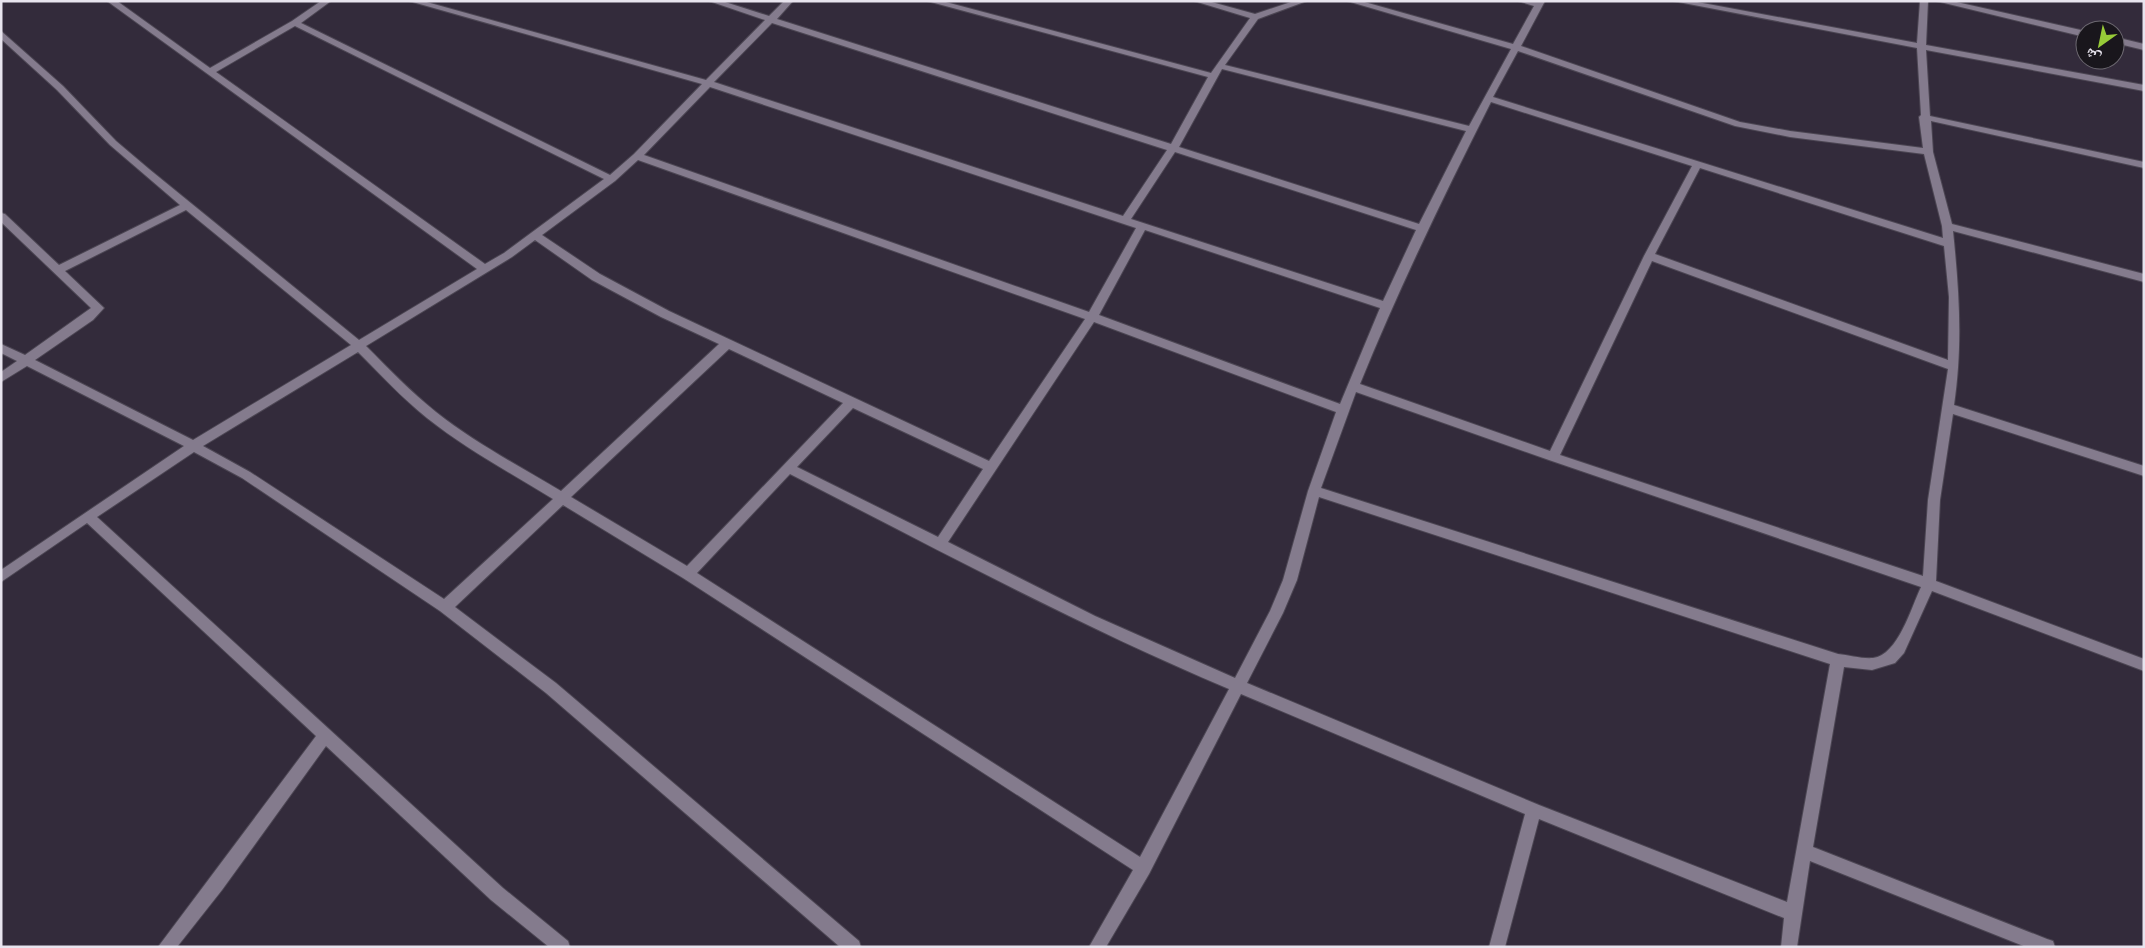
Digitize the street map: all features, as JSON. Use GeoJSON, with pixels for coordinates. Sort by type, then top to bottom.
{"type":"FeatureCollection","features":[{"type":"Feature","properties":{"kind":"street"},"geometry":{"type":"LineString","coordinates":[[111,1],[485,269]]}},
{"type":"Feature","properties":{"kind":"street"},"geometry":{"type":"LineString","coordinates":[[413,1],[706,84],[1386,306]]}},
{"type":"Feature","properties":{"kind":"street"},"geometry":{"type":"LineString","coordinates":[[713,1],[1174,147],[1422,228]]}},
{"type":"Feature","properties":{"kind":"street"},"geometry":{"type":"LineString","coordinates":[[1,577],[195,445],[536,236],[611,179],[637,156],[789,1]]}},
{"type":"Feature","properties":{"kind":"street"},"geometry":{"type":"LineString","coordinates":[[930,1],[1214,76]]}},
{"type":"Feature","properties":{"kind":"street"},"geometry":{"type":"LineString","coordinates":[[1198,1],[1256,17]]}},
{"type":"Feature","properties":{"kind":"street"},"geometry":{"type":"LineString","coordinates":[[1125,220],[1174,147],[1219,66],[1256,17],[1303,1]]}},
{"type":"Feature","properties":{"kind":"street"},"geometry":{"type":"LineString","coordinates":[[1351,1],[1515,47],[1738,124],[1790,134],[1928,152]]}},
{"type":"Feature","properties":{"kind":"street"},"geometry":{"type":"LineString","coordinates":[[1097,947],[1143,868],[1276,612],[1290,580],[1314,491],[1343,410],[1386,306],[1422,228],[1488,98],[1540,3],[1522,1]]}},
{"type":"Feature","properties":{"kind":"street"},"geometry":{"type":"LineString","coordinates":[[1677,1],[1700,3],[1921,47],[2144,88]]}},
{"type":"Feature","properties":{"kind":"street"},"geometry":{"type":"LineString","coordinates":[[1314,491],[1838,660],[1872,664],[1890,659],[1899,649],[1929,584],[1934,500],[1954,367],[1954,297],[1950,244],[1928,152],[1924,117],[1921,47],[1924,1]]}},
{"type":"Feature","properties":{"kind":"street"},"geometry":{"type":"LineString","coordinates":[[1940,1],[2075,32]]}},
{"type":"Feature","properties":{"kind":"street"},"geometry":{"type":"LineString","coordinates":[[210,72],[295,23],[320,3]]}},
{"type":"Feature","properties":{"kind":"street"},"geometry":{"type":"LineString","coordinates":[[295,23],[611,179]]}},
{"type":"Feature","properties":{"kind":"street"},"geometry":{"type":"LineString","coordinates":[[1,34],[60,88],[113,143],[186,206],[358,345],[410,397],[433,416],[473,444],[688,574],[1143,868]]}},
{"type":"Feature","properties":{"kind":"street"},"geometry":{"type":"LineString","coordinates":[[2125,42],[2144,47]]}},
{"type":"Feature","properties":{"kind":"street"},"geometry":{"type":"LineString","coordinates":[[1219,66],[1473,130]]}},
{"type":"Feature","properties":{"kind":"street"},"geometry":{"type":"LineString","coordinates":[[1488,98],[1950,244]]}},
{"type":"Feature","properties":{"kind":"street"},"geometry":{"type":"LineString","coordinates":[[1924,117],[2144,165]]}},
{"type":"Feature","properties":{"kind":"street"},"geometry":{"type":"LineString","coordinates":[[637,156],[1092,318],[1343,410]]}},
{"type":"Feature","properties":{"kind":"street"},"geometry":{"type":"LineString","coordinates":[[1553,457],[1649,256],[1698,163]]}},
{"type":"Feature","properties":{"kind":"street"},"geometry":{"type":"LineString","coordinates":[[58,270],[186,206]]}},
{"type":"Feature","properties":{"kind":"street"},"geometry":{"type":"LineString","coordinates":[[1,216],[98,308],[89,317],[1,378]]}},
{"type":"Feature","properties":{"kind":"street"},"geometry":{"type":"LineString","coordinates":[[940,544],[1092,318],[1142,226]]}},
{"type":"Feature","properties":{"kind":"street"},"geometry":{"type":"LineString","coordinates":[[1947,226],[2144,278]]}},
{"type":"Feature","properties":{"kind":"street"},"geometry":{"type":"LineString","coordinates":[[536,236],[596,277],[627,294],[850,402],[990,467]]}},
{"type":"Feature","properties":{"kind":"street"},"geometry":{"type":"LineString","coordinates":[[1649,256],[1954,367]]}},
{"type":"Feature","properties":{"kind":"street"},"geometry":{"type":"LineString","coordinates":[[445,607],[728,343]]}},
{"type":"Feature","properties":{"kind":"street"},"geometry":{"type":"LineString","coordinates":[[1,348],[195,445],[246,475],[445,607],[551,688],[852,947]]}},
{"type":"Feature","properties":{"kind":"street"},"geometry":{"type":"LineString","coordinates":[[1353,386],[1553,457],[1929,584],[2144,665]]}},
{"type":"Feature","properties":{"kind":"street"},"geometry":{"type":"LineString","coordinates":[[688,574],[850,402]]}},
{"type":"Feature","properties":{"kind":"street"},"geometry":{"type":"LineString","coordinates":[[1949,408],[2144,471]]}},
{"type":"Feature","properties":{"kind":"street"},"geometry":{"type":"LineString","coordinates":[[789,468],[1090,620],[1238,687],[1534,810],[1792,913]]}},
{"type":"Feature","properties":{"kind":"street"},"geometry":{"type":"LineString","coordinates":[[88,516],[497,894],[562,947]]}},
{"type":"Feature","properties":{"kind":"street"},"geometry":{"type":"LineString","coordinates":[[1789,947],[1792,913],[1838,660]]}},
{"type":"Feature","properties":{"kind":"street"},"geometry":{"type":"LineString","coordinates":[[166,947],[216,884],[325,735]]}},
{"type":"Feature","properties":{"kind":"street"},"geometry":{"type":"LineString","coordinates":[[1497,947],[1534,810]]}},
{"type":"Feature","properties":{"kind":"street"},"geometry":{"type":"LineString","coordinates":[[1804,851],[2047,947]]}}]}
